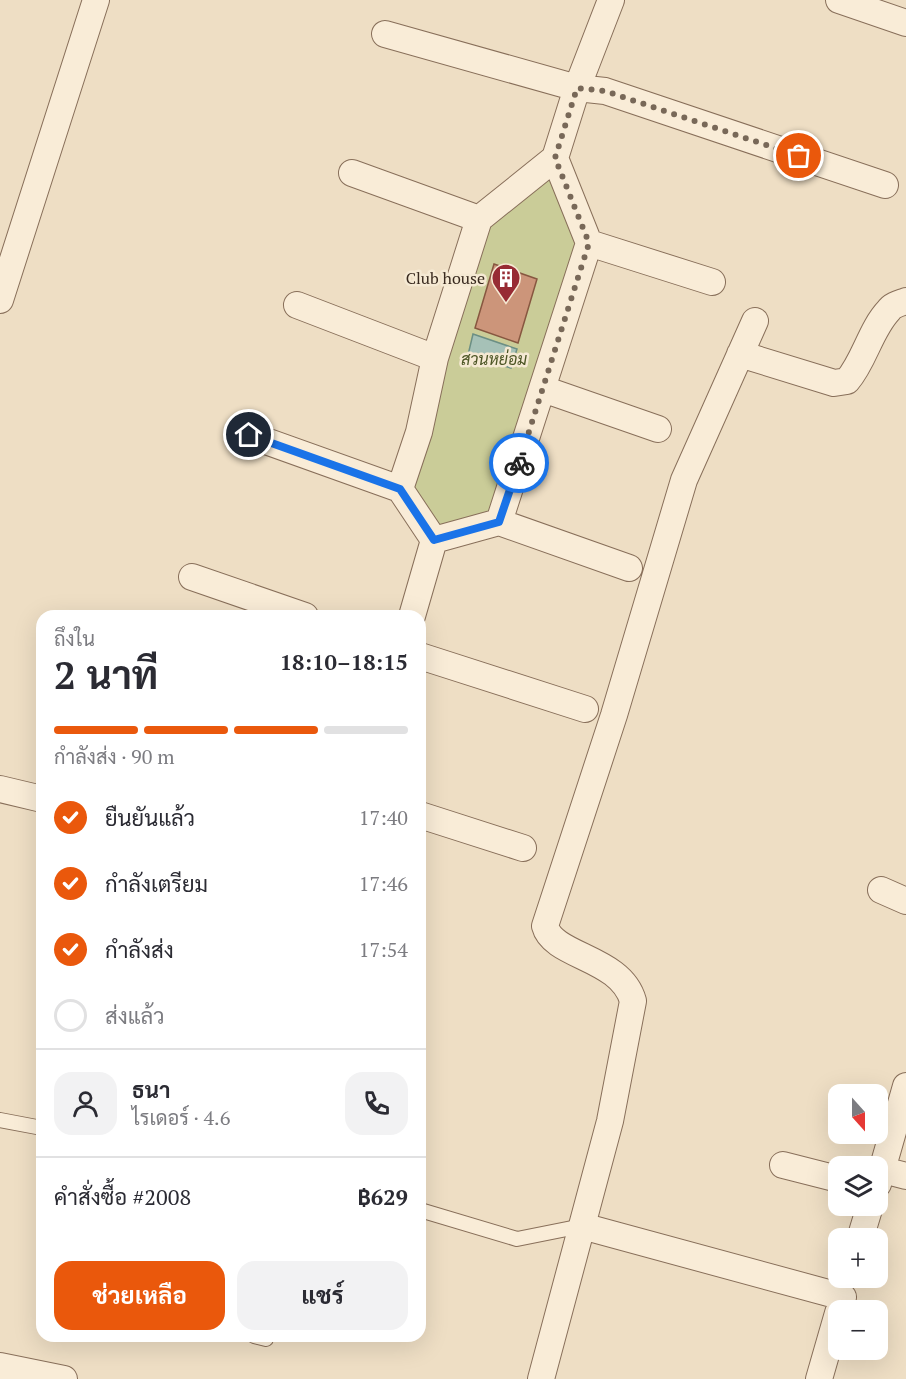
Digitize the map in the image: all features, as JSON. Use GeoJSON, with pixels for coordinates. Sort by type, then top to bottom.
{"type":"FeatureCollection","features":[{"type":"Feature","properties":{"kind":"street"},"geometry":{"type":"LineString","coordinates":[[0,300],[96,0]]}},
{"type":"Feature","properties":{"kind":"street"},"geometry":{"type":"LineString","coordinates":[[400,489],[419,432],[435,358],[479,219],[555,158],[577,88],[611,0]]}},
{"type":"Feature","properties":{"kind":"street"},"geometry":{"type":"LineString","coordinates":[[839,0],[906,22]]}},
{"type":"Feature","properties":{"kind":"street"},"geometry":{"type":"LineString","coordinates":[[385,34],[577,88],[605,91],[885,184]]}},
{"type":"Feature","properties":{"kind":"street"},"geometry":{"type":"LineString","coordinates":[[499,522],[589,243],[555,158]]}},
{"type":"Feature","properties":{"kind":"street"},"geometry":{"type":"LineString","coordinates":[[352,173],[479,219]]}},
{"type":"Feature","properties":{"kind":"street"},"geometry":{"type":"LineString","coordinates":[[589,243],[712,282]]}},
{"type":"Feature","properties":{"kind":"street"},"geometry":{"type":"LineString","coordinates":[[740,354],[834,383],[847,381],[861,365],[871,339],[889,308],[906,301]]}},
{"type":"Feature","properties":{"kind":"street"},"geometry":{"type":"LineString","coordinates":[[297,305],[435,358]]}},
{"type":"Feature","properties":{"kind":"street"},"geometry":{"type":"LineString","coordinates":[[541,1379],[610,1121],[633,1001],[629,988],[614,974],[598,963],[556,943],[547,934],[545,926],[614,715],[684,480],[755,321]]}},
{"type":"Feature","properties":{"kind":"street"},"geometry":{"type":"LineString","coordinates":[[543,389],[658,429]]}},
{"type":"Feature","properties":{"kind":"street"},"geometry":{"type":"LineString","coordinates":[[249,435],[400,489],[434,540],[414,610]]}},
{"type":"Feature","properties":{"kind":"street"},"geometry":{"type":"LineString","coordinates":[[434,540],[499,522],[629,568]]}},
{"type":"Feature","properties":{"kind":"street"},"geometry":{"type":"LineString","coordinates":[[192,578],[287,610]]}},
{"type":"Feature","properties":{"kind":"street"},"geometry":{"type":"LineString","coordinates":[[426,658],[585,709]]}},
{"type":"Feature","properties":{"kind":"street"},"geometry":{"type":"LineString","coordinates":[[0,789],[36,798]]}},
{"type":"Feature","properties":{"kind":"street"},"geometry":{"type":"LineString","coordinates":[[426,817],[524,848]]}},
{"type":"Feature","properties":{"kind":"street"},"geometry":{"type":"LineString","coordinates":[[881,890],[906,901]]}},
{"type":"Feature","properties":{"kind":"street"},"geometry":{"type":"LineString","coordinates":[[889,1176],[906,1086]]}},
{"type":"Feature","properties":{"kind":"street"},"geometry":{"type":"LineString","coordinates":[[783,1165],[828,1176]]}},
{"type":"Feature","properties":{"kind":"street"},"geometry":{"type":"LineString","coordinates":[[582,1226],[842,1300]]}},
{"type":"Feature","properties":{"kind":"street"},"geometry":{"type":"LineString","coordinates":[[819,1379],[828,1348]]}},
{"type":"Feature","properties":{"kind":"street"},"geometry":{"type":"LineString","coordinates":[[0,1368],[64,1379]]}},
{"type":"Feature","properties":{"kind":"lane"},"geometry":{"type":"LineString","coordinates":[[0,1120],[36,1127]]}},
{"type":"Feature","properties":{"kind":"lane"},"geometry":{"type":"LineString","coordinates":[[426,1212],[518,1239],[582,1226]]}},
{"type":"Feature","properties":{"kind":"green space","name":"สวนหย่อม"},"geometry":{"type":"Polygon","coordinates":[[[555,158],[589,243],[499,522],[434,540],[400,489],[479,219],[555,158]]]}},
{"type":"Feature","properties":{"kind":"shaded area"},"geometry":{"type":"Polygon","coordinates":[[[473,334],[517,349],[511,368],[468,355],[473,334]]]}},
{"type":"Feature","properties":{"kind":"building","name":"Club house"},"geometry":{"type":"Polygon","coordinates":[[[494,264],[537,279],[518,343],[475,328],[494,264]]]}},
{"type":"Feature","properties":{"kind":"way so far"},"geometry":{"type":"LineString","coordinates":[[519,463],[589,243],[555,158],[577,88],[605,91],[799,156]]}},
{"type":"Feature","properties":{"kind":"place","name":"Club house"},"geometry":{"type":"Point","coordinates":[506,304]}},
{"type":"Feature","properties":{"kind":"route"},"geometry":{"type":"LineString","coordinates":[[249,435],[400,489],[434,540],[499,522],[519,463]]}}]}
